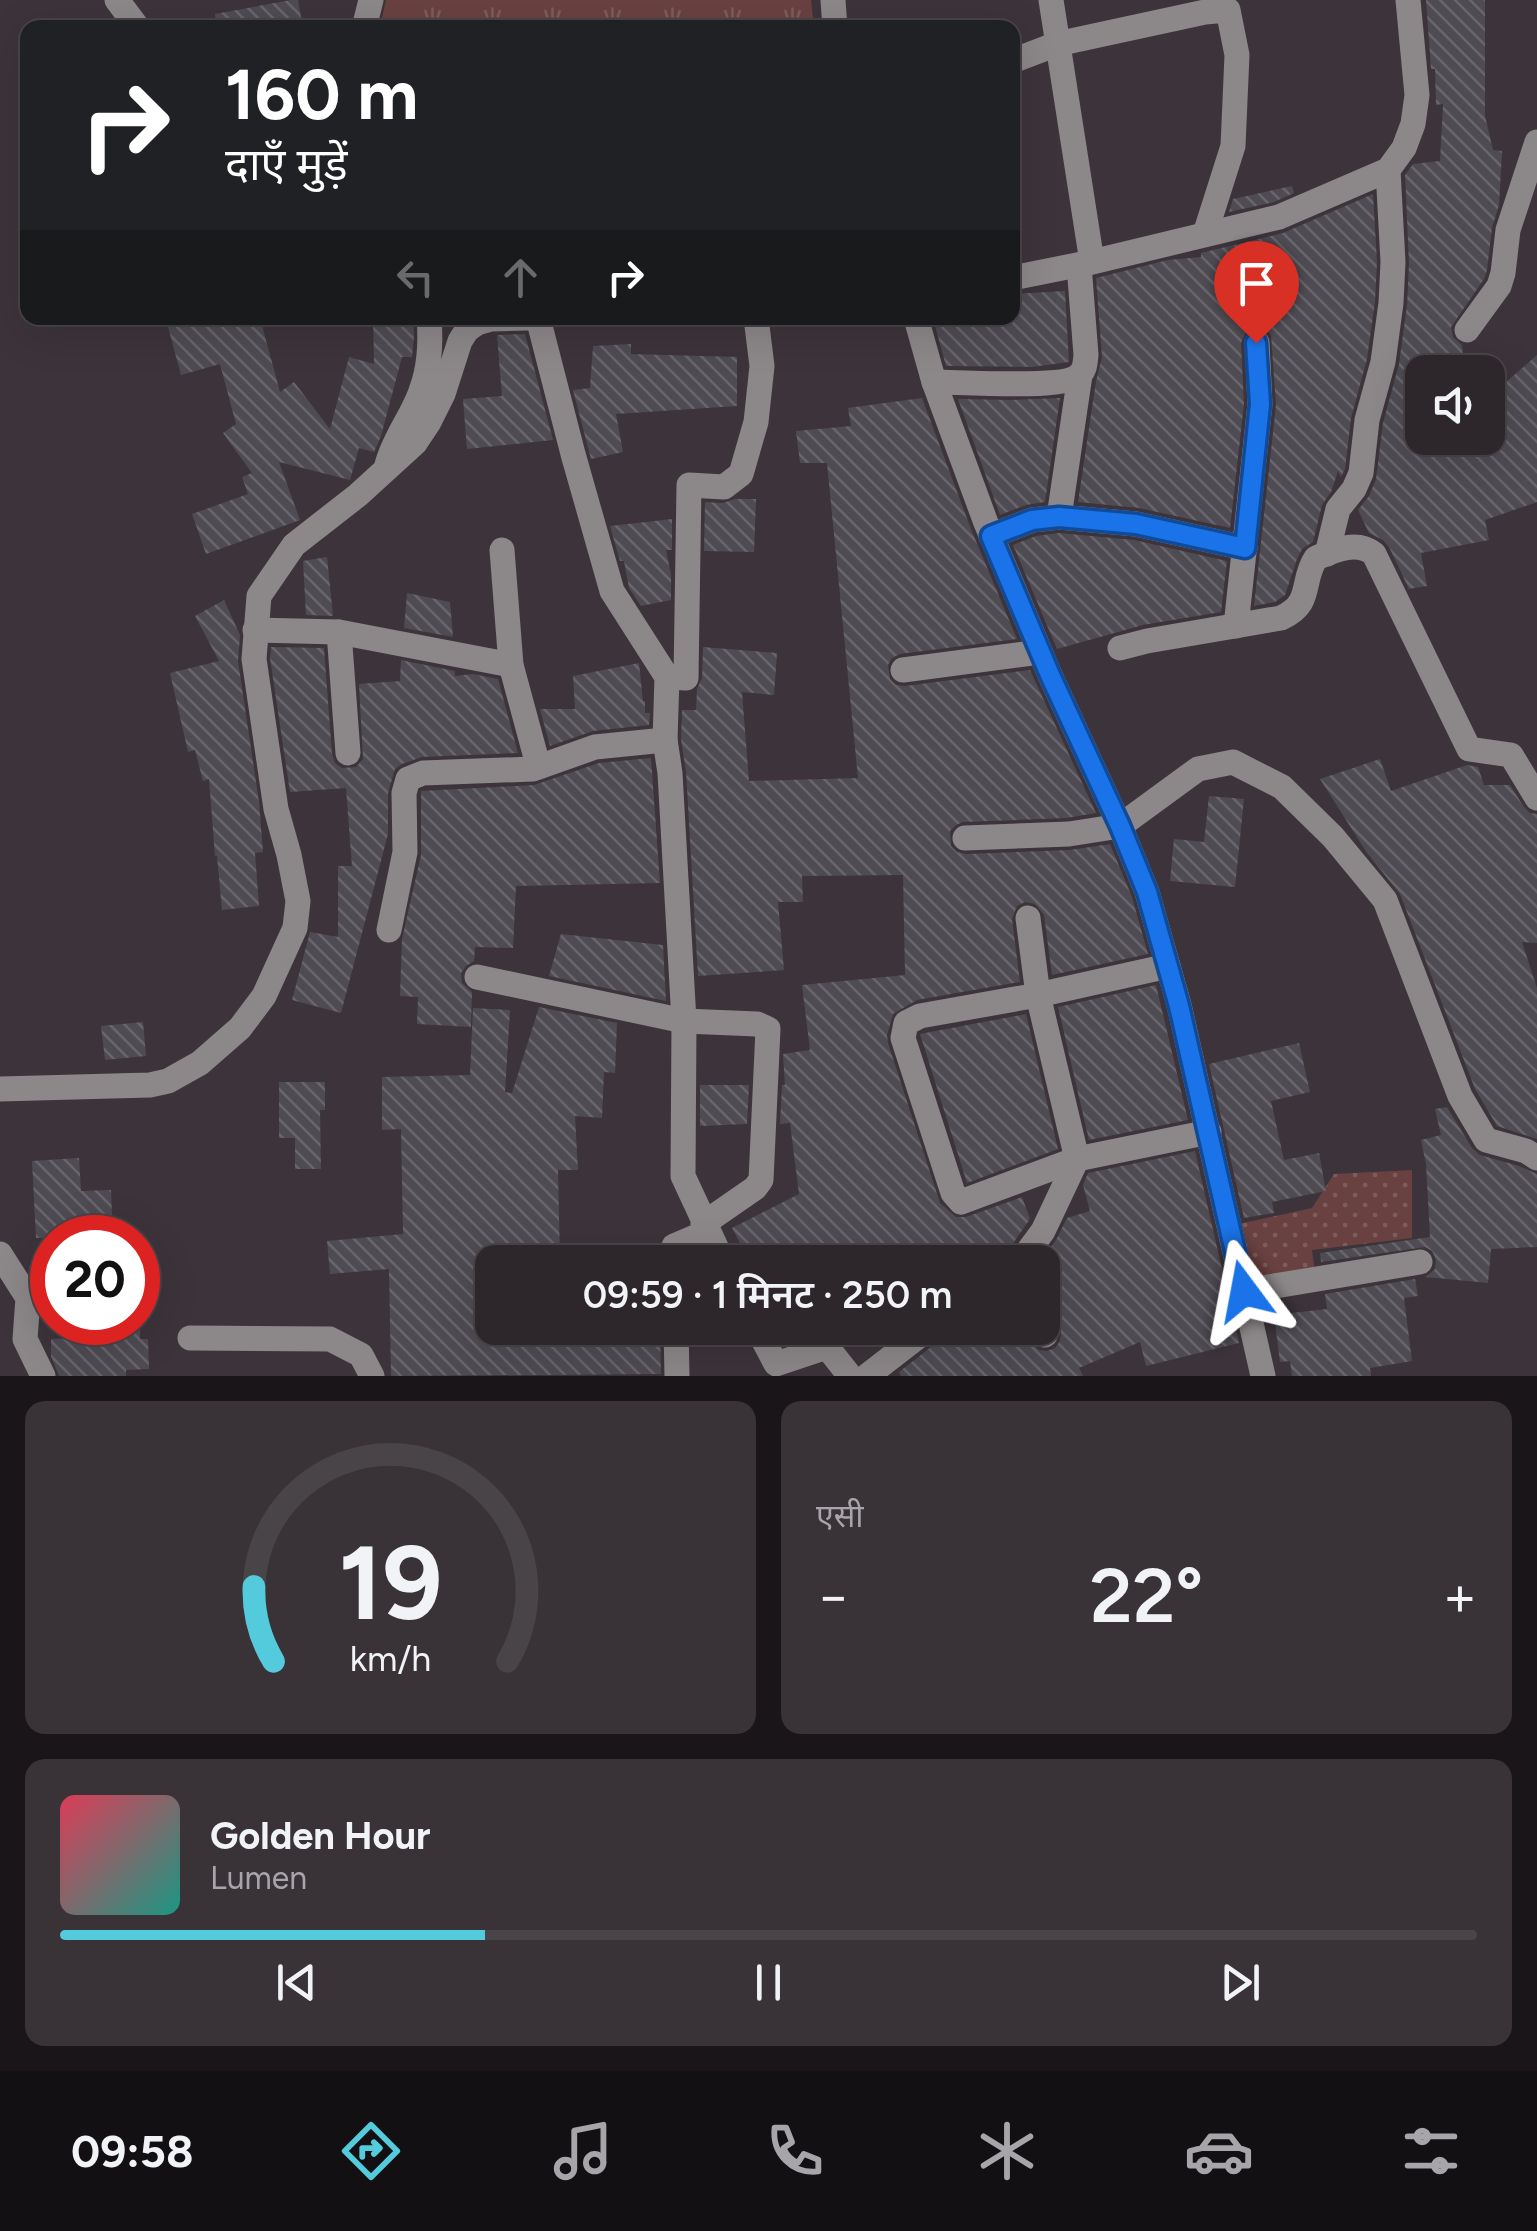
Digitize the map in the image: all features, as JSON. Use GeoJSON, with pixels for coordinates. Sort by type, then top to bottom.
{"type":"FeatureCollection","features":[{"type":"Feature","properties":{"kind":"street"},"geometry":{"type":"LineString","coordinates":[[116,0],[132,20]]}},
{"type":"Feature","properties":{"kind":"street"},"geometry":{"type":"LineString","coordinates":[[1051,0],[1086,263],[1085,366],[1080,375],[1059,517]]}},
{"type":"Feature","properties":{"kind":"street"},"geometry":{"type":"LineString","coordinates":[[1020,276],[1279,217],[1388,170],[1404,148],[1413,124],[1417,94],[1408,0]]}},
{"type":"Feature","properties":{"kind":"street"},"geometry":{"type":"LineString","coordinates":[[1020,58],[1057,44],[1228,5],[1236,55],[1233,146],[1206,234]]}},
{"type":"Feature","properties":{"kind":"street"},"geometry":{"type":"LineString","coordinates":[[1468,330],[1499,286],[1508,230],[1537,142]]}},
{"type":"Feature","properties":{"kind":"street"},"geometry":{"type":"LineString","coordinates":[[1327,554],[1338,509],[1361,473],[1368,420],[1383,362],[1393,262],[1388,170]]}},
{"type":"Feature","properties":{"kind":"street"},"geometry":{"type":"LineString","coordinates":[[386,470],[392,447],[421,392],[430,345],[429,325]]}},
{"type":"Feature","properties":{"kind":"street"},"geometry":{"type":"LineString","coordinates":[[0,1089],[150,1086],[168,1081],[214,1052],[240,1028],[264,996],[295,928],[298,901],[276,809],[254,659],[260,596],[294,545],[332,517],[414,443],[443,394],[460,341],[473,325]]}},
{"type":"Feature","properties":{"kind":"street"},"geometry":{"type":"LineString","coordinates":[[540,325],[612,591],[667,678],[665,740],[684,1021],[682,1176],[714,1245]]}},
{"type":"Feature","properties":{"kind":"street"},"geometry":{"type":"LineString","coordinates":[[667,678],[686,678],[689,485],[724,488],[740,474],[756,422],[762,366],[757,325]]}},
{"type":"Feature","properties":{"kind":"street"},"geometry":{"type":"LineString","coordinates":[[918,325],[934,382],[991,536],[1147,892],[1209,1132],[1263,1376]]}},
{"type":"Feature","properties":{"kind":"street"},"geometry":{"type":"LineString","coordinates":[[1236,626],[1260,404],[1256,343]]}},
{"type":"Feature","properties":{"kind":"street"},"geometry":{"type":"LineString","coordinates":[[934,382],[1060,383],[1080,375]]}},
{"type":"Feature","properties":{"kind":"street"},"geometry":{"type":"LineString","coordinates":[[1338,509],[1374,554],[1470,749],[1511,755],[1537,798]]}},
{"type":"Feature","properties":{"kind":"street"},"geometry":{"type":"LineString","coordinates":[[991,536],[1032,520],[1059,517],[1136,524],[1245,548]]}},
{"type":"Feature","properties":{"kind":"street"},"geometry":{"type":"LineString","coordinates":[[1120,648],[1268,622],[1294,612],[1307,590],[1312,563],[1352,546],[1369,549]]}},
{"type":"Feature","properties":{"kind":"street"},"geometry":{"type":"LineString","coordinates":[[502,550],[510,665],[538,765]]}},
{"type":"Feature","properties":{"kind":"street"},"geometry":{"type":"LineString","coordinates":[[255,630],[339,632],[510,665]]}},
{"type":"Feature","properties":{"kind":"street"},"geometry":{"type":"LineString","coordinates":[[339,632],[348,753]]}},
{"type":"Feature","properties":{"kind":"street"},"geometry":{"type":"LineString","coordinates":[[904,670],[1040,652]]}},
{"type":"Feature","properties":{"kind":"street"},"geometry":{"type":"LineString","coordinates":[[389,930],[404,852],[404,792],[408,778],[423,773],[533,769],[595,747],[665,740]]}},
{"type":"Feature","properties":{"kind":"street"},"geometry":{"type":"LineString","coordinates":[[965,838],[1069,834],[1120,826],[1198,769],[1233,762],[1282,787],[1333,838],[1384,900],[1460,1096],[1486,1140],[1537,1158]]}},
{"type":"Feature","properties":{"kind":"street"},"geometry":{"type":"LineString","coordinates":[[1028,918],[1038,994],[1077,1159],[1033,1245]]}},
{"type":"Feature","properties":{"kind":"street"},"geometry":{"type":"LineString","coordinates":[[1168,966],[911,1019],[903,1029],[903,1038],[953,1193],[961,1202],[1077,1159],[1209,1132]]}},
{"type":"Feature","properties":{"kind":"street"},"geometry":{"type":"LineString","coordinates":[[478,977],[684,1021],[764,1026],[769,1034],[760,1180],[756,1188],[705,1228],[676,1245]]}},
{"type":"Feature","properties":{"kind":"street"},"geometry":{"type":"LineString","coordinates":[[0,1254],[28,1298],[25,1340],[43,1376]]}},
{"type":"Feature","properties":{"kind":"street"},"geometry":{"type":"LineString","coordinates":[[1244,1291],[1420,1262]]}},
{"type":"Feature","properties":{"kind":"street"},"geometry":{"type":"LineString","coordinates":[[190,1338],[330,1340],[361,1355],[372,1376]]}},
{"type":"Feature","properties":{"kind":"street"},"geometry":{"type":"LineString","coordinates":[[676,1345],[677,1376]]}},
{"type":"Feature","properties":{"kind":"street"},"geometry":{"type":"LineString","coordinates":[[764,1345],[776,1370],[827,1347],[850,1376]]}},
{"type":"Feature","properties":{"kind":"street"},"geometry":{"type":"LineString","coordinates":[[867,1376],[906,1345]]}},
{"type":"Feature","properties":{"kind":"green space"},"geometry":{"type":"Polygon","coordinates":[[[386,0],[811,0],[813,20],[382,20],[386,0]]]}},
{"type":"Feature","properties":{"kind":"green space"},"geometry":{"type":"Polygon","coordinates":[[[1412,1170],[1412,1238],[1312,1250],[1315,1273],[1250,1286],[1239,1224],[1312,1208],[1334,1174],[1412,1170]]]}},
{"type":"Feature","properties":{"kind":"building"},"geometry":{"type":"Polygon","coordinates":[[[298,0],[302,20],[215,20],[215,14],[298,0]]]}},
{"type":"Feature","properties":{"kind":"building"},"geometry":{"type":"Polygon","coordinates":[[[1426,0],[1485,0],[1485,116],[1493,150],[1502,151],[1499,205],[1484,279],[1451,327],[1453,337],[1462,345],[1463,355],[1405,355],[1405,455],[1505,455],[1505,383],[1537,355],[1537,502],[1485,520],[1489,540],[1421,553],[1427,586],[1409,589],[1389,547],[1369,533],[1358,510],[1376,479],[1383,423],[1399,364],[1409,263],[1405,175],[1413,164],[1440,161],[1443,104],[1436,105],[1435,69],[1431,69],[1426,0]]]}},
{"type":"Feature","properties":{"kind":"building"},"geometry":{"type":"Polygon","coordinates":[[[1292,186],[1294,193],[1274,202],[1229,212],[1233,199],[1292,186]]]}},
{"type":"Feature","properties":{"kind":"building"},"geometry":{"type":"Polygon","coordinates":[[[1373,194],[1375,302],[1367,359],[1351,418],[1345,469],[1341,477],[1338,471],[1322,505],[1313,542],[1302,549],[1285,595],[1275,602],[1254,606],[1276,405],[1271,335],[1255,327],[1247,330],[1241,343],[1244,404],[1230,528],[1139,508],[1078,502],[1102,357],[1096,278],[1168,260],[1201,257],[1201,253],[1283,233],[1373,194]]]}},
{"type":"Feature","properties":{"kind":"building"},"geometry":{"type":"Polygon","coordinates":[[[1065,291],[1069,362],[1032,367],[946,366],[935,325],[1020,325],[1020,294],[1065,291]]]}},
{"type":"Feature","properties":{"kind":"building"},"geometry":{"type":"Polygon","coordinates":[[[262,325],[280,392],[294,382],[330,429],[349,357],[374,364],[373,325],[413,325],[414,336],[412,357],[402,357],[374,452],[359,448],[350,480],[279,462],[300,520],[206,554],[192,514],[248,494],[242,477],[252,473],[223,433],[236,424],[220,364],[181,375],[168,327],[262,325]]]}},
{"type":"Feature","properties":{"kind":"building"},"geometry":{"type":"Polygon","coordinates":[[[525,334],[553,440],[467,449],[463,399],[502,396],[497,335],[525,334]]]}},
{"type":"Feature","properties":{"kind":"building"},"geometry":{"type":"Polygon","coordinates":[[[631,344],[631,354],[737,357],[737,406],[616,414],[623,452],[591,459],[573,390],[590,388],[593,346],[631,344]]]}},
{"type":"Feature","properties":{"kind":"building"},"geometry":{"type":"Polygon","coordinates":[[[922,398],[1017,639],[900,654],[888,665],[890,679],[905,686],[1030,670],[1096,813],[1067,818],[963,822],[950,831],[951,846],[966,854],[1070,850],[1110,844],[1132,897],[1148,954],[1052,975],[1044,915],[1035,904],[1025,902],[1017,906],[1012,919],[1020,982],[917,1000],[893,1014],[888,1043],[940,1203],[956,1217],[966,1217],[1022,1197],[1030,1219],[1012,1245],[741,1245],[732,1228],[799,1194],[790,1123],[780,1124],[785,1085],[783,1054],[810,1050],[802,985],[905,975],[903,875],[802,876],[803,902],[778,902],[784,970],[698,976],[681,739],[682,710],[696,710],[703,647],[777,653],[774,695],[742,692],[749,781],[858,778],[827,463],[800,463],[796,431],[851,426],[848,408],[922,398]]]}},
{"type":"Feature","properties":{"kind":"building"},"geometry":{"type":"Polygon","coordinates":[[[1060,398],[1045,502],[1000,515],[958,399],[1060,398]]]}},
{"type":"Feature","properties":{"kind":"building"},"geometry":{"type":"Polygon","coordinates":[[[756,499],[754,552],[704,551],[705,502],[756,499]]]}},
{"type":"Feature","properties":{"kind":"building"},"geometry":{"type":"Polygon","coordinates":[[[672,519],[672,550],[666,550],[671,600],[641,606],[629,588],[624,561],[620,561],[610,526],[672,519]]]}},
{"type":"Feature","properties":{"kind":"building"},"geometry":{"type":"Polygon","coordinates":[[[1059,533],[1134,540],[1227,561],[1221,612],[1143,625],[1057,649],[1013,545],[1059,533]]]}},
{"type":"Feature","properties":{"kind":"building"},"geometry":{"type":"Polygon","coordinates":[[[327,557],[333,616],[306,615],[303,561],[327,557]]]}},
{"type":"Feature","properties":{"kind":"building"},"geometry":{"type":"Polygon","coordinates":[[[407,593],[450,602],[453,637],[404,628],[407,593]]]}},
{"type":"Feature","properties":{"kind":"building"},"geometry":{"type":"Polygon","coordinates":[[[224,600],[240,635],[238,661],[263,852],[255,853],[259,906],[222,910],[209,779],[203,781],[195,750],[188,752],[170,673],[219,661],[195,616],[224,600]]]}},
{"type":"Feature","properties":{"kind":"building"},"geometry":{"type":"Polygon","coordinates":[[[271,647],[324,648],[332,754],[342,768],[356,767],[363,759],[359,684],[400,681],[401,660],[455,671],[455,676],[473,674],[498,679],[518,753],[422,757],[395,769],[388,793],[388,834],[341,1013],[292,1000],[310,932],[338,937],[338,866],[352,866],[346,788],[290,792],[271,647]]]}},
{"type":"Feature","properties":{"kind":"building"},"geometry":{"type":"Polygon","coordinates":[[[639,663],[649,725],[593,731],[550,746],[540,709],[575,709],[573,676],[639,663]]]}},
{"type":"Feature","properties":{"kind":"building"},"geometry":{"type":"Polygon","coordinates":[[[651,758],[660,883],[516,886],[513,948],[475,947],[474,961],[461,973],[462,983],[472,992],[471,1027],[417,1024],[418,997],[400,996],[402,939],[421,855],[421,791],[534,785],[599,763],[651,758]]]}},
{"type":"Feature","properties":{"kind":"building"},"geometry":{"type":"Polygon","coordinates":[[[1380,759],[1391,791],[1467,765],[1478,767],[1484,785],[1510,785],[1524,807],[1537,814],[1537,943],[1522,942],[1537,988],[1537,1139],[1497,1126],[1475,1089],[1400,894],[1367,853],[1320,779],[1380,759]]]}},
{"type":"Feature","properties":{"kind":"building"},"geometry":{"type":"Polygon","coordinates":[[[1209,796],[1244,799],[1235,887],[1170,881],[1174,839],[1204,842],[1209,796]]]}},
{"type":"Feature","properties":{"kind":"building"},"geometry":{"type":"Polygon","coordinates":[[[561,934],[663,945],[666,1001],[549,976],[561,934]]]}},
{"type":"Feature","properties":{"kind":"building"},"geometry":{"type":"Polygon","coordinates":[[[1156,985],[1188,1120],[1089,1140],[1058,1007],[1156,985]]]}},
{"type":"Feature","properties":{"kind":"building"},"geometry":{"type":"Polygon","coordinates":[[[539,1007],[617,1023],[615,1073],[604,1072],[602,1118],[575,1116],[578,1170],[558,1170],[560,1245],[475,1245],[475,1345],[660,1345],[661,1374],[391,1376],[389,1269],[330,1274],[327,1241],[403,1234],[401,1129],[382,1130],[382,1077],[470,1075],[473,1008],[510,1010],[505,1092],[512,1093],[539,1007]]]}},
{"type":"Feature","properties":{"kind":"building"},"geometry":{"type":"Polygon","coordinates":[[[1026,1014],[1058,1149],[967,1183],[920,1034],[1026,1014]]]}},
{"type":"Feature","properties":{"kind":"building"},"geometry":{"type":"Polygon","coordinates":[[[143,1022],[146,1056],[105,1060],[101,1026],[143,1022]]]}},
{"type":"Feature","properties":{"kind":"building"},"geometry":{"type":"Polygon","coordinates":[[[1299,1043],[1310,1092],[1271,1101],[1284,1160],[1319,1153],[1326,1191],[1272,1202],[1274,1213],[1244,1218],[1209,1064],[1299,1043]]]}},
{"type":"Feature","properties":{"kind":"building"},"geometry":{"type":"Polygon","coordinates":[[[279,1082],[325,1082],[325,1110],[320,1110],[321,1169],[295,1169],[295,1138],[279,1138],[279,1082]]]}},
{"type":"Feature","properties":{"kind":"building"},"geometry":{"type":"Polygon","coordinates":[[[700,1085],[749,1085],[747,1124],[700,1126],[700,1085]]]}},
{"type":"Feature","properties":{"kind":"building"},"geometry":{"type":"Polygon","coordinates":[[[1447,1107],[1480,1155],[1537,1174],[1537,1247],[1491,1249],[1488,1283],[1426,1277],[1435,1269],[1436,1260],[1425,1247],[1321,1262],[1320,1253],[1430,1237],[1421,1140],[1441,1135],[1435,1109],[1447,1107]]]}},
{"type":"Feature","properties":{"kind":"building"},"geometry":{"type":"Polygon","coordinates":[[[1195,1151],[1239,1343],[1146,1366],[1140,1342],[1079,1368],[1083,1376],[901,1376],[899,1372],[934,1345],[1034,1345],[1047,1351],[1060,1345],[1060,1245],[1052,1245],[1067,1218],[1090,1211],[1083,1185],[1088,1173],[1195,1151]]]}},
{"type":"Feature","properties":{"kind":"building"},"geometry":{"type":"Polygon","coordinates":[[[79,1158],[81,1191],[111,1190],[112,1215],[35,1215],[32,1161],[79,1158]]]}},
{"type":"Feature","properties":{"kind":"building"},"geometry":{"type":"Polygon","coordinates":[[[1415,1279],[1418,1296],[1404,1298],[1412,1361],[1370,1368],[1371,1376],[1292,1376],[1290,1361],[1280,1362],[1274,1315],[1327,1309],[1325,1294],[1415,1279]]]}},
{"type":"Feature","properties":{"kind":"building"},"geometry":{"type":"Polygon","coordinates":[[[51,1345],[148,1345],[149,1369],[126,1370],[126,1376],[59,1376],[51,1345]]]}},
{"type":"Feature","properties":{"kind":"route"},"geometry":{"type":"LineString","coordinates":[[1244,1291],[1179,1006],[1147,892],[991,536],[1032,520],[1059,517],[1136,524],[1245,548],[1260,404],[1256,343]]}}]}
